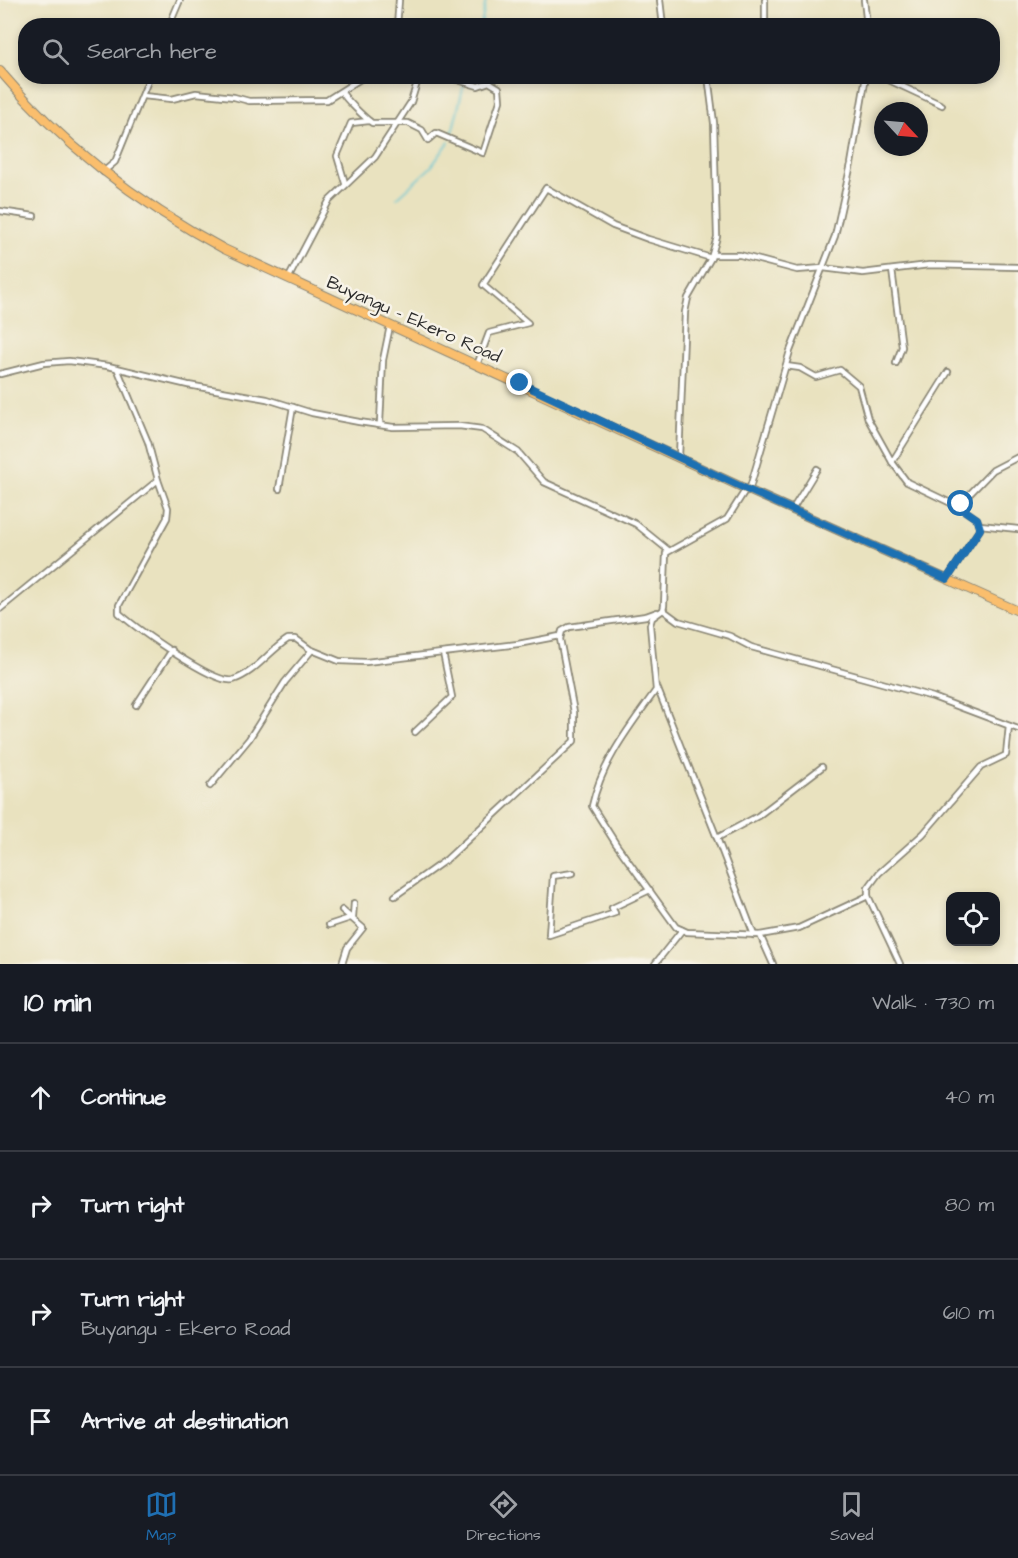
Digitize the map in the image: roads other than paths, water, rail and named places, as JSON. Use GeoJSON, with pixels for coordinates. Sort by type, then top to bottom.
{"type":"FeatureCollection","features":[{"type":"Feature","properties":{"kind":"main road","name":"Buyangu - Ekero Road"},"geometry":{"type":"LineString","coordinates":[[2,76],[103,172],[176,223],[288,279],[390,326],[747,490],[1018,610]]}},
{"type":"Feature","properties":{"kind":"street"},"geometry":{"type":"LineString","coordinates":[[173,18],[180,0]]}},
{"type":"Feature","properties":{"kind":"street"},"geometry":{"type":"LineString","coordinates":[[398,18],[399,0]]}},
{"type":"Feature","properties":{"kind":"street"},"geometry":{"type":"LineString","coordinates":[[660,0],[662,18]]}},
{"type":"Feature","properties":{"kind":"street"},"geometry":{"type":"LineString","coordinates":[[765,0],[765,18]]}},
{"type":"Feature","properties":{"kind":"street"},"geometry":{"type":"LineString","coordinates":[[864,0],[866,18]]}},
{"type":"Feature","properties":{"kind":"street"},"geometry":{"type":"LineString","coordinates":[[103,172],[115,162],[147,84]]}},
{"type":"Feature","properties":{"kind":"street"},"geometry":{"type":"LineString","coordinates":[[143,96],[172,99],[196,93],[280,102],[327,100],[354,84]]}},
{"type":"Feature","properties":{"kind":"street"},"geometry":{"type":"LineString","coordinates":[[288,279],[313,226],[334,193],[375,157],[411,102],[417,84]]}},
{"type":"Feature","properties":{"kind":"street"},"geometry":{"type":"LineString","coordinates":[[345,183],[337,156],[351,123],[399,122],[418,128],[428,140],[436,134],[483,153],[500,101],[499,88],[492,84]]}},
{"type":"Feature","properties":{"kind":"street"},"geometry":{"type":"LineString","coordinates":[[679,457],[685,312],[688,298],[712,256],[717,237],[714,123],[709,84]]}},
{"type":"Feature","properties":{"kind":"street"},"geometry":{"type":"LineString","coordinates":[[663,610],[665,555],[668,550],[727,519],[747,490],[786,366],[835,236],[848,181],[865,84]]}},
{"type":"Feature","properties":{"kind":"street"},"geometry":{"type":"LineString","coordinates":[[897,84],[942,105]]}},
{"type":"Feature","properties":{"kind":"street"},"geometry":{"type":"LineString","coordinates":[[342,92],[348,103],[359,110],[369,121]]}},
{"type":"Feature","properties":{"kind":"street"},"geometry":{"type":"LineString","coordinates":[[477,365],[489,333],[525,326],[528,323],[485,289],[483,284],[546,188],[613,226],[648,239],[712,256],[740,255],[792,269],[823,268],[874,273],[929,265],[1018,267]]}},
{"type":"Feature","properties":{"kind":"street"},"geometry":{"type":"LineString","coordinates":[[0,211],[34,216]]}},
{"type":"Feature","properties":{"kind":"street"},"geometry":{"type":"LineString","coordinates":[[892,270],[902,347],[896,363]]}},
{"type":"Feature","properties":{"kind":"street"},"geometry":{"type":"LineString","coordinates":[[380,423],[383,360],[390,326]]}},
{"type":"Feature","properties":{"kind":"street"},"geometry":{"type":"LineString","coordinates":[[0,374],[60,361],[117,368],[179,384],[267,399],[359,422],[380,423],[393,427],[459,426],[482,429],[518,452],[537,475],[553,488],[636,524],[668,550]]}},
{"type":"Feature","properties":{"kind":"street"},"geometry":{"type":"LineString","coordinates":[[786,366],[800,368],[816,377],[831,371],[843,372],[860,388],[868,419],[892,462],[907,483],[961,508],[977,519],[980,525],[977,536],[947,579]]}},
{"type":"Feature","properties":{"kind":"street"},"geometry":{"type":"LineString","coordinates":[[117,368],[148,442],[168,508],[167,518],[117,610],[209,674],[228,681],[250,670],[288,639],[297,639],[311,650],[338,661],[351,662],[518,644],[560,636],[569,627],[646,616],[663,610]]}},
{"type":"Feature","properties":{"kind":"street"},"geometry":{"type":"LineString","coordinates":[[892,462],[948,372]]}},
{"type":"Feature","properties":{"kind":"street"},"geometry":{"type":"LineString","coordinates":[[279,489],[293,407]]}},
{"type":"Feature","properties":{"kind":"street"},"geometry":{"type":"LineString","coordinates":[[961,508],[963,499],[993,470],[1018,457]]}},
{"type":"Feature","properties":{"kind":"street"},"geometry":{"type":"LineString","coordinates":[[792,510],[817,469]]}},
{"type":"Feature","properties":{"kind":"street"},"geometry":{"type":"LineString","coordinates":[[0,609],[158,480]]}},
{"type":"Feature","properties":{"kind":"street"},"geometry":{"type":"LineString","coordinates":[[980,525],[1018,529]]}},
{"type":"Feature","properties":{"kind":"street"},"geometry":{"type":"LineString","coordinates":[[663,610],[652,618],[650,625],[657,687],[757,935],[773,964]]}},
{"type":"Feature","properties":{"kind":"street"},"geometry":{"type":"LineString","coordinates":[[663,610],[678,621],[730,636],[751,647],[933,697],[1018,729]]}},
{"type":"Feature","properties":{"kind":"street"},"geometry":{"type":"LineString","coordinates":[[395,896],[447,859],[574,741],[574,711],[560,636]]}},
{"type":"Feature","properties":{"kind":"street"},"geometry":{"type":"LineString","coordinates":[[136,705],[172,650]]}},
{"type":"Feature","properties":{"kind":"street"},"geometry":{"type":"LineString","coordinates":[[210,786],[249,739],[285,682],[311,650]]}},
{"type":"Feature","properties":{"kind":"street"},"geometry":{"type":"LineString","coordinates":[[415,732],[452,697],[443,653]]}},
{"type":"Feature","properties":{"kind":"street"},"geometry":{"type":"LineString","coordinates":[[657,687],[622,736],[608,763],[592,806],[674,925],[682,930],[757,935],[799,928],[867,896]]}},
{"type":"Feature","properties":{"kind":"street"},"geometry":{"type":"LineString","coordinates":[[900,964],[867,896],[868,888],[879,873],[923,834],[981,767],[1006,755],[1009,726]]}},
{"type":"Feature","properties":{"kind":"street"},"geometry":{"type":"LineString","coordinates":[[717,838],[758,816],[822,767]]}},
{"type":"Feature","properties":{"kind":"street"},"geometry":{"type":"LineString","coordinates":[[573,873],[553,876],[549,935],[615,913],[612,908],[650,890]]}},
{"type":"Feature","properties":{"kind":"street"},"geometry":{"type":"LineString","coordinates":[[353,917],[354,903]]}},
{"type":"Feature","properties":{"kind":"street"},"geometry":{"type":"LineString","coordinates":[[342,910],[353,917],[363,928],[347,948],[342,964]]}},
{"type":"Feature","properties":{"kind":"street"},"geometry":{"type":"LineString","coordinates":[[328,925],[353,917]]}},
{"type":"Feature","properties":{"kind":"street"},"geometry":{"type":"LineString","coordinates":[[655,964],[682,930]]}},
{"type":"Feature","properties":{"kind":"waterway"},"geometry":{"type":"LineString","coordinates":[[483,18],[486,0]]}},
{"type":"Feature","properties":{"kind":"waterway"},"geometry":{"type":"LineString","coordinates":[[451,137],[464,84]]}},
{"type":"Feature","properties":{"kind":"waterway"},"geometry":{"type":"LineString","coordinates":[[397,198],[431,167],[449,142]]}}]}
